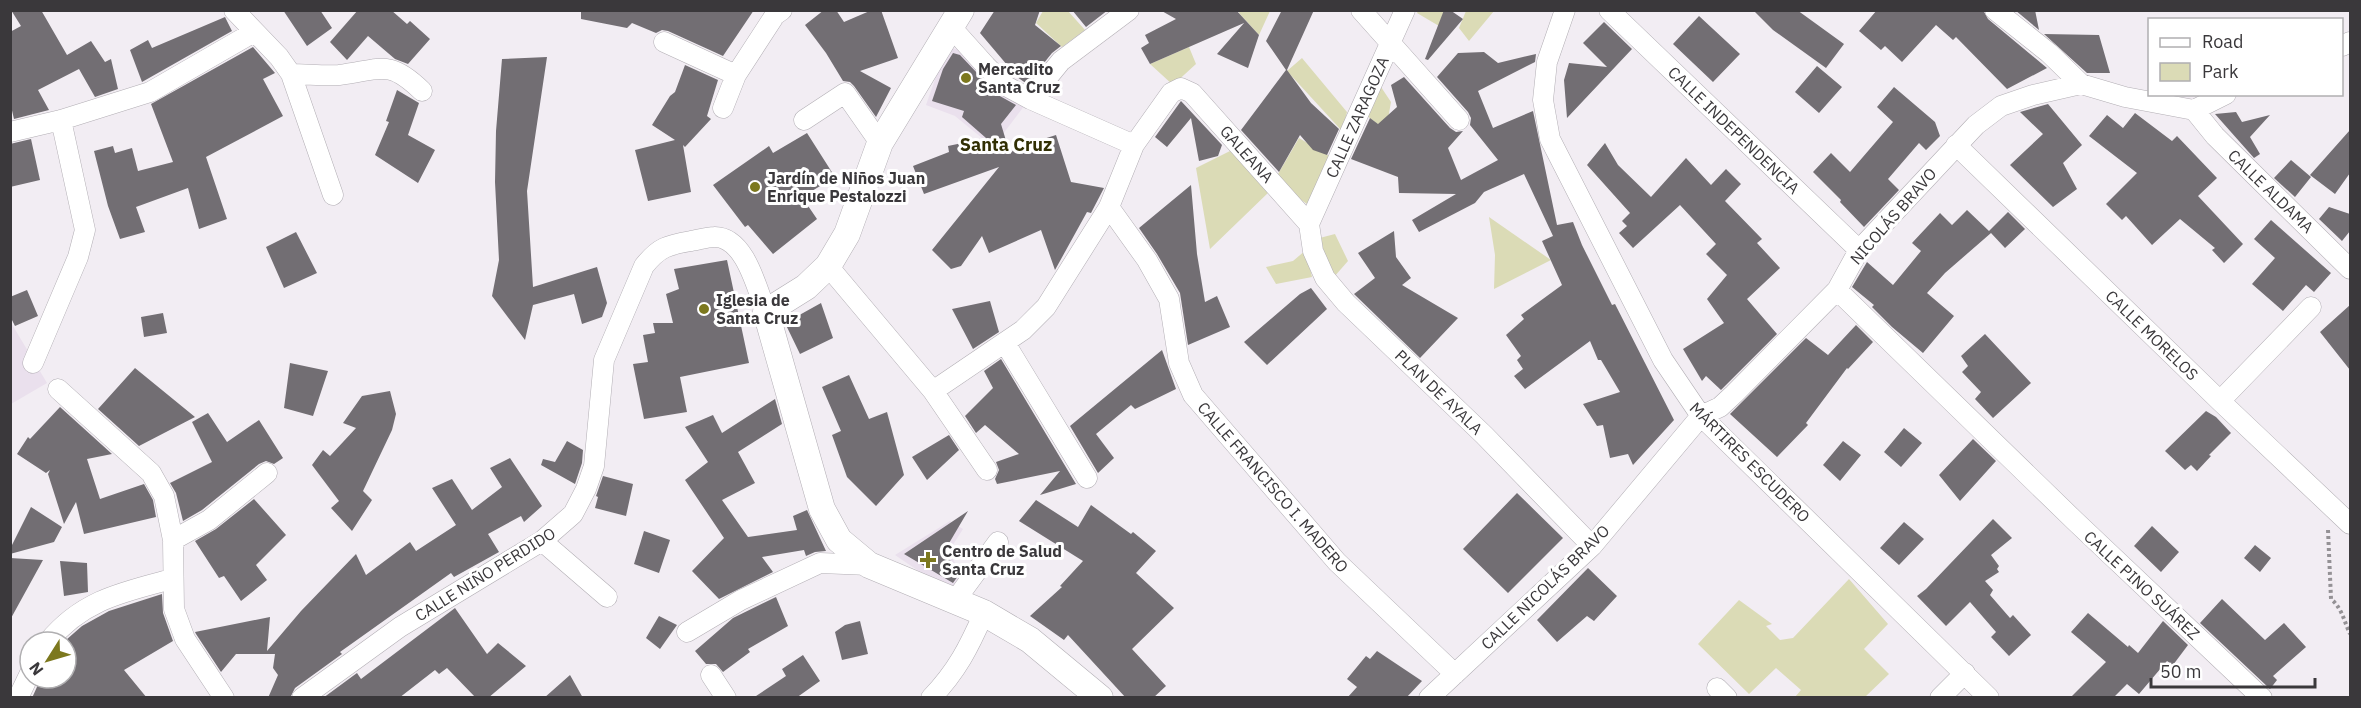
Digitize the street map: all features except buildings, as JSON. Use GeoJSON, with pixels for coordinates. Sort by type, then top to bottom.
{"type":"FeatureCollection","features":[{"type":"Feature","properties":{"kind":"street"},"geometry":{"type":"LineString","coordinates":[[234,10],[291,74],[333,195]]}},
{"type":"Feature","properties":{"kind":"street"},"geometry":{"type":"LineString","coordinates":[[723,108],[736,75],[775,15],[782,10]]}},
{"type":"Feature","properties":{"kind":"street"},"geometry":{"type":"LineString","coordinates":[[1029,99],[1061,62],[1129,10]]}},
{"type":"Feature","properties":{"kind":"street"},"geometry":{"type":"LineString","coordinates":[[1362,10],[1390,45],[1417,71],[1459,120]]}},
{"type":"Feature","properties":{"kind":"street","name":"CALLE ZARAGOZA"},"geometry":{"type":"LineString","coordinates":[[1309,224],[1405,10]]}},
{"type":"Feature","properties":{"kind":"street","name":"MÁRTIRES ESCUDERO"},"geometry":{"type":"LineString","coordinates":[[1565,10],[1547,62],[1543,100],[1550,139],[1663,360],[1701,416],[1989,698]]}},
{"type":"Feature","properties":{"kind":"street","name":"CALLE INDEPENDENCIA"},"geometry":{"type":"LineString","coordinates":[[1609,10],[1859,250]]}},
{"type":"Feature","properties":{"kind":"street"},"geometry":{"type":"LineString","coordinates":[[1995,10],[2049,53],[2081,84],[2126,97],[2193,110],[2222,96]]}},
{"type":"Feature","properties":{"kind":"street"},"geometry":{"type":"LineString","coordinates":[[933,391],[1023,330],[1046,307],[1109,207],[1134,145],[1029,99],[999,79],[956,19],[880,143],[847,234],[828,266],[806,287],[766,312],[822,508],[839,540],[869,565],[984,613],[1030,640],[1100,698]]}},
{"type":"Feature","properties":{"kind":"street"},"geometry":{"type":"LineString","coordinates":[[10,132],[61,120],[150,92],[254,32]]}},
{"type":"Feature","properties":{"kind":"street"},"geometry":{"type":"LineString","coordinates":[[664,42],[736,75]]}},
{"type":"Feature","properties":{"kind":"street"},"geometry":{"type":"LineString","coordinates":[[291,74],[338,75],[373,68],[392,69],[406,76],[422,91]]}},
{"type":"Feature","properties":{"kind":"street","name":"NICOLÁS BRAVO"},"geometry":{"type":"LineString","coordinates":[[1701,416],[1720,407],[1837,290],[1859,250],[1976,125],[2001,106],[2033,95],[2081,84]]}},
{"type":"Feature","properties":{"kind":"street","name":"GALEANA"},"geometry":{"type":"LineString","coordinates":[[1134,145],[1171,93],[1181,88],[1192,93],[1309,224]]}},
{"type":"Feature","properties":{"kind":"street"},"geometry":{"type":"LineString","coordinates":[[804,120],[844,93],[880,143]]}},
{"type":"Feature","properties":{"kind":"street","name":"CALLE ALDAMA"},"geometry":{"type":"LineString","coordinates":[[2193,110],[2215,136],[2350,269]]}},
{"type":"Feature","properties":{"kind":"street"},"geometry":{"type":"LineString","coordinates":[[33,363],[78,257],[86,230],[61,120]]}},
{"type":"Feature","properties":{"kind":"street","name":"CALLE MORELOS"},"geometry":{"type":"LineString","coordinates":[[1956,145],[2350,524]]}},
{"type":"Feature","properties":{"kind":"street","name":"CALLE FRANCISCO I. MADERO"},"geometry":{"type":"LineString","coordinates":[[1109,207],[1148,260],[1169,299],[1179,363],[1193,395],[1337,562],[1455,674]]}},
{"type":"Feature","properties":{"kind":"street","name":"PLAN DE AYALA"},"geometry":{"type":"LineString","coordinates":[[1309,224],[1313,251],[1325,278],[1346,303],[1484,435],[1592,546]]}},
{"type":"Feature","properties":{"kind":"street","name":"CALLE NIÑO PERDIDO"},"geometry":{"type":"LineString","coordinates":[[302,698],[400,627],[542,541],[573,514],[586,489],[594,466],[604,360],[644,266],[654,254],[667,245],[715,236],[728,240],[737,246],[747,262],[766,312]]}},
{"type":"Feature","properties":{"kind":"street"},"geometry":{"type":"LineString","coordinates":[[828,266],[933,391],[987,470]]}},
{"type":"Feature","properties":{"kind":"street","name":"CALLE PINO SUÁREZ"},"geometry":{"type":"LineString","coordinates":[[1837,290],[2075,521],[2262,698]]}},
{"type":"Feature","properties":{"kind":"street"},"geometry":{"type":"LineString","coordinates":[[2220,401],[2311,306]]}},
{"type":"Feature","properties":{"kind":"street"},"geometry":{"type":"LineString","coordinates":[[1005,343],[1087,478]]}},
{"type":"Feature","properties":{"kind":"street"},"geometry":{"type":"LineString","coordinates":[[58,389],[151,473],[165,496],[173,540],[174,609],[185,639],[224,698]]}},
{"type":"Feature","properties":{"kind":"street","name":"CALLE NICOLÁS BRAVO"},"geometry":{"type":"LineString","coordinates":[[1429,698],[1592,546],[1701,416]]}},
{"type":"Feature","properties":{"kind":"street"},"geometry":{"type":"LineString","coordinates":[[173,540],[209,519],[267,473]]}},
{"type":"Feature","properties":{"kind":"street"},"geometry":{"type":"LineString","coordinates":[[542,541],[607,597]]}},
{"type":"Feature","properties":{"kind":"street"},"geometry":{"type":"LineString","coordinates":[[954,602],[998,542]]}},
{"type":"Feature","properties":{"kind":"street"},"geometry":{"type":"LineString","coordinates":[[687,632],[741,600],[820,563],[869,565]]}},
{"type":"Feature","properties":{"kind":"street"},"geometry":{"type":"LineString","coordinates":[[57,630],[87,606],[118,593],[172,579]]}},
{"type":"Feature","properties":{"kind":"street"},"geometry":{"type":"LineString","coordinates":[[931,698],[950,678],[965,655],[984,613]]}},
{"type":"Feature","properties":{"kind":"street"},"geometry":{"type":"LineString","coordinates":[[1940,698],[1965,673]]}},
{"type":"Feature","properties":{"kind":"street"},"geometry":{"type":"LineString","coordinates":[[711,675],[726,698]]}},
{"type":"Feature","properties":{"kind":"path"},"geometry":{"type":"LineString","coordinates":[[2326,500],[2331,599],[2340,607],[2350,634]]}},
{"type":"Feature","properties":{"kind":"shaded area","name":"Mercadito Santa Cruz"},"geometry":{"type":"Polygon","coordinates":[[[946,48],[967,50],[1025,105],[993,147],[955,116],[926,105],[946,48]]]}},
{"type":"Feature","properties":{"kind":"shaded area"},"geometry":{"type":"Polygon","coordinates":[[[10,321],[47,383],[11,404],[10,404],[10,321]]]}},
{"type":"Feature","properties":{"kind":"shaded area","name":"Centro de Salud Santa Cruz"},"geometry":{"type":"Polygon","coordinates":[[[950,521],[963,529],[949,551],[956,565],[969,573],[954,595],[895,555],[950,521]]]}},
{"type":"Feature","properties":{"kind":"green space"},"geometry":{"type":"Polygon","coordinates":[[[1043,11],[1068,11],[1085,30],[1062,47],[1036,23],[1043,11]]]}},
{"type":"Feature","properties":{"kind":"green space"},"geometry":{"type":"Polygon","coordinates":[[[1240,11],[1270,11],[1259,35],[1239,13],[1240,11]]]}},
{"type":"Feature","properties":{"kind":"green space"},"geometry":{"type":"Polygon","coordinates":[[[1418,11],[1444,11],[1439,26],[1417,13],[1418,11]]]}},
{"type":"Feature","properties":{"kind":"green space"},"geometry":{"type":"Polygon","coordinates":[[[1466,11],[1494,11],[1469,41],[1459,28],[1466,11]]]}},
{"type":"Feature","properties":{"kind":"green space"},"geometry":{"type":"Polygon","coordinates":[[[1189,47],[1196,64],[1173,85],[1150,64],[1189,47]]]}},
{"type":"Feature","properties":{"kind":"green space"},"geometry":{"type":"Polygon","coordinates":[[[1302,58],[1347,112],[1342,131],[1287,71],[1302,58]]]}},
{"type":"Feature","properties":{"kind":"green space"},"geometry":{"type":"Polygon","coordinates":[[[1379,84],[1391,102],[1386,130],[1367,116],[1379,84]]]}},
{"type":"Feature","properties":{"kind":"green space"},"geometry":{"type":"Polygon","coordinates":[[[1299,138],[1331,157],[1307,204],[1274,181],[1299,138]]]}},
{"type":"Feature","properties":{"kind":"green space"},"geometry":{"type":"Polygon","coordinates":[[[1230,151],[1270,191],[1210,249],[1196,168],[1230,151]]]}},
{"type":"Feature","properties":{"kind":"green space"},"geometry":{"type":"Polygon","coordinates":[[[1489,217],[1551,260],[1494,289],[1495,255],[1489,217]]]}},
{"type":"Feature","properties":{"kind":"green space"},"geometry":{"type":"Polygon","coordinates":[[[1335,234],[1348,261],[1334,277],[1312,240],[1335,234]]]}},
{"type":"Feature","properties":{"kind":"green space"},"geometry":{"type":"Polygon","coordinates":[[[1306,250],[1312,277],[1276,284],[1266,267],[1293,261],[1306,250]]]}},
{"type":"Feature","properties":{"kind":"green space"},"geometry":{"type":"Polygon","coordinates":[[[1849,579],[1888,624],[1864,649],[1889,674],[1865,697],[1795,697],[1801,690],[1776,668],[1749,694],[1698,644],[1739,600],[1772,624],[1766,626],[1780,640],[1793,638],[1849,579]]]}},
{"type":"Feature","properties":{"kind":"place","name":"Mercadito Santa Cruz"},"geometry":{"type":"Point","coordinates":[966,78]}},
{"type":"Feature","properties":{"kind":"place","name":"Jardín de Niños Juan Enrique Pestalozzi"},"geometry":{"type":"Point","coordinates":[755,187]}},
{"type":"Feature","properties":{"kind":"place","name":"Iglesia de Santa Cruz"},"geometry":{"type":"Point","coordinates":[704,309]}},
{"type":"Feature","properties":{"kind":"place","name":"Centro de Salud Santa Cruz"},"geometry":{"type":"Point","coordinates":[928,560]}},
{"type":"Feature","properties":{"kind":"district","name":"Santa Cruz"},"geometry":{"type":"Point","coordinates":[1006,144]}}]}
